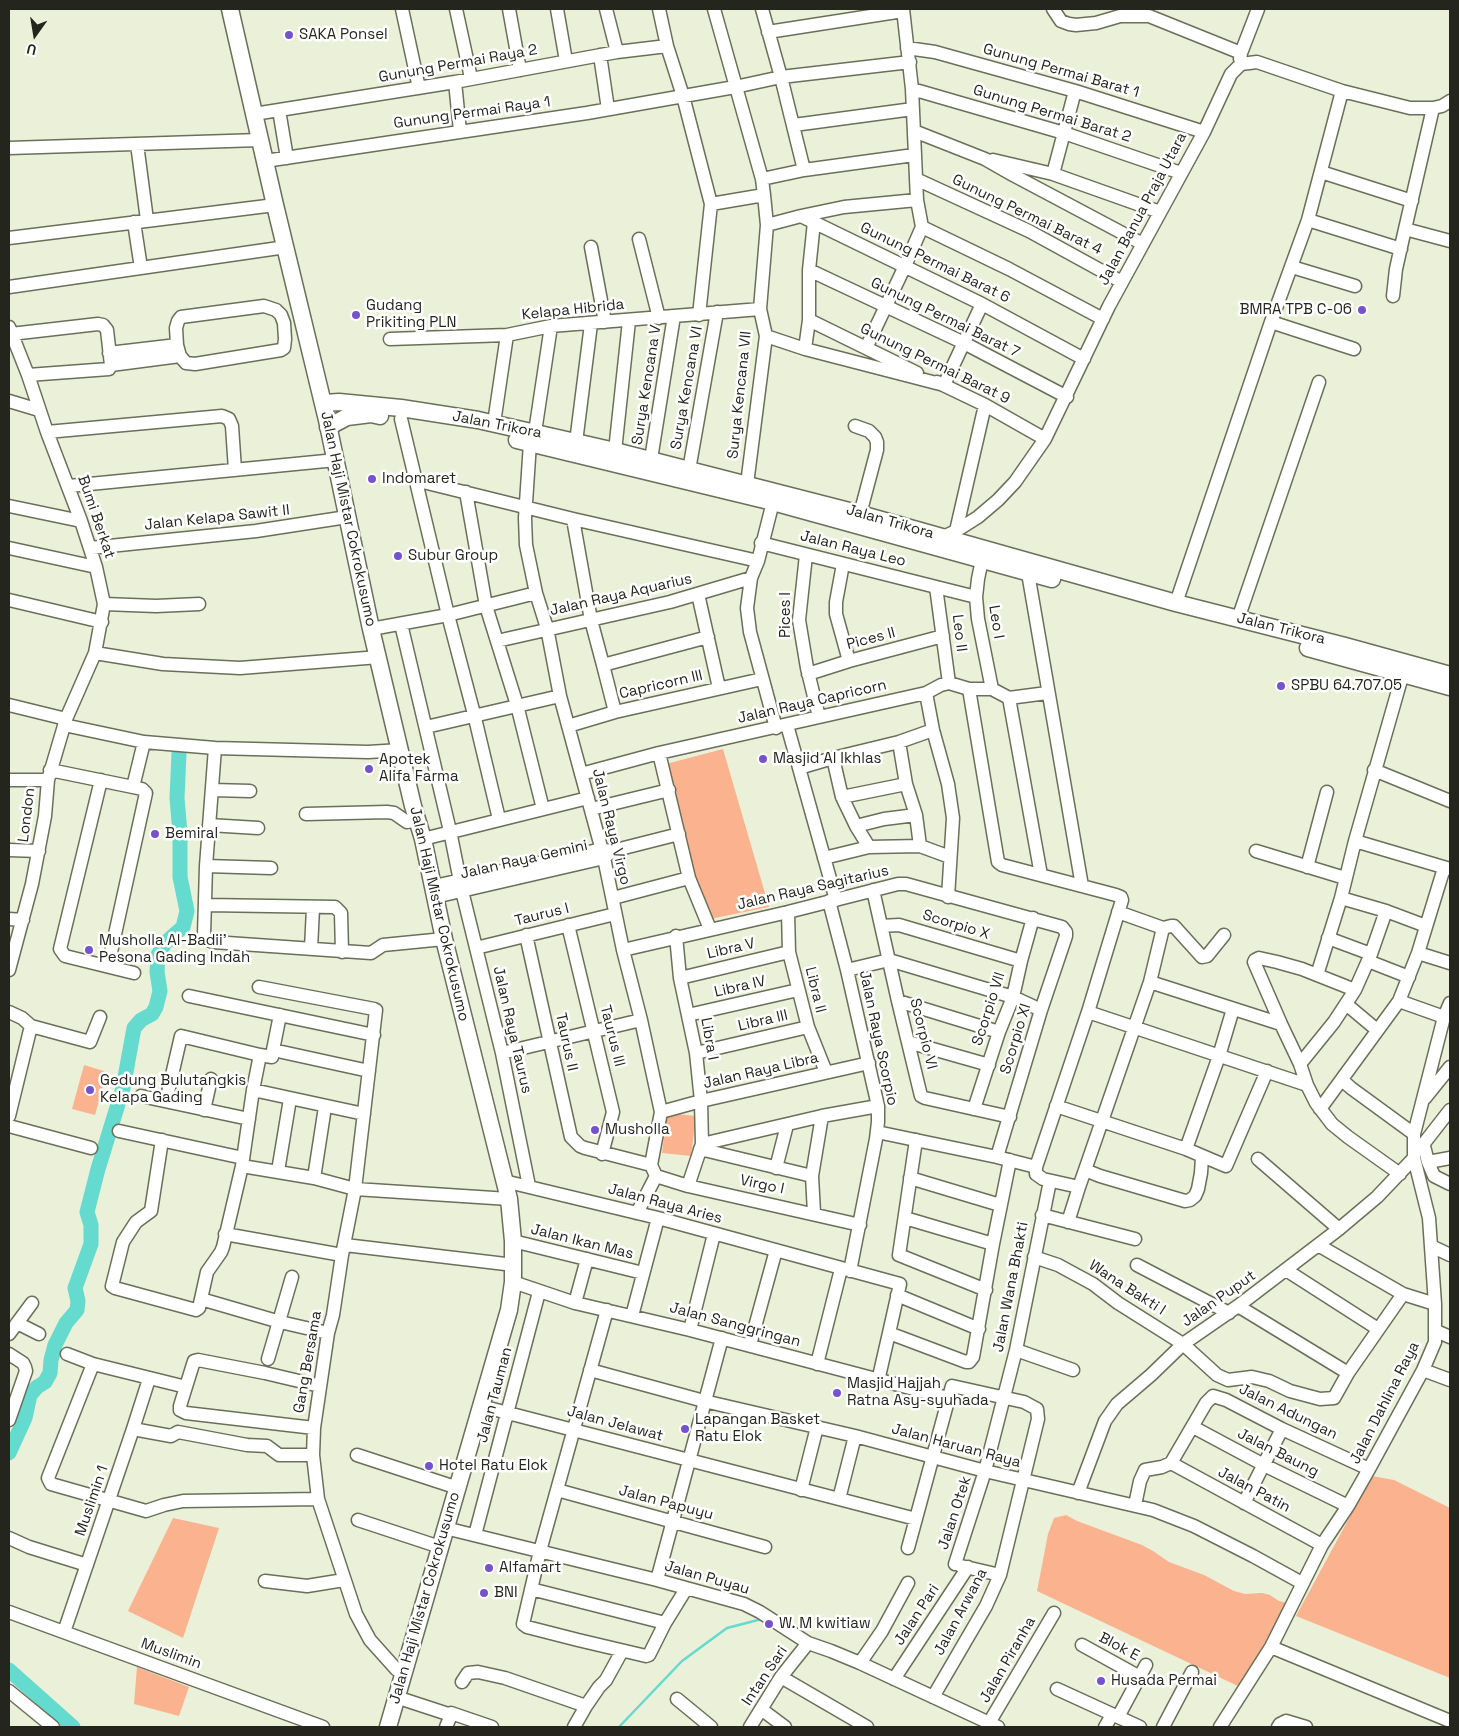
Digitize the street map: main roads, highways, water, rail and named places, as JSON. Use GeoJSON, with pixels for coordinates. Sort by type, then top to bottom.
{"type":"FeatureCollection","features":[{"type":"Feature","properties":{"kind":"main road","name":"Jalan Haji Mistar Cokrokusumo"},"geometry":{"type":"LineString","coordinates":[[230,9],[302,320],[324,403],[347,517],[357,553],[371,629],[423,839],[444,939],[504,1181],[513,1241],[514,1265],[509,1310],[388,1727]]}},
{"type":"Feature","properties":{"kind":"main road","name":"Jalan Trikora"},"geometry":{"type":"LineString","coordinates":[[324,403],[363,404],[401,408],[494,423],[533,438],[773,502],[950,534],[1035,571],[1404,668],[1450,676]]}},
{"type":"Feature","properties":{"kind":"main road","name":"Jalan Trikora"},"geometry":{"type":"LineString","coordinates":[[328,427],[346,417],[371,414],[478,431],[576,442],[615,451],[747,484],[854,516],[982,560],[1176,603],[1238,619],[1404,668],[1450,687]]}},
{"type":"Feature","properties":{"kind":"waterway"},"geometry":{"type":"LineString","coordinates":[[9,1453],[25,1418],[30,1395],[45,1382],[50,1373],[55,1345],[66,1323],[77,1310],[78,1301],[75,1288],[91,1244],[91,1225],[87,1212],[123,1088],[134,1028],[141,1020],[152,1014],[156,1007],[160,991],[157,972],[158,955],[165,943],[183,927],[187,911],[180,877],[180,833],[177,798],[179,753]]}},
{"type":"Feature","properties":{"kind":"waterway"},"geometry":{"type":"LineString","coordinates":[[619,1727],[682,1661],[727,1628],[762,1619]]}},
{"type":"Feature","properties":{"kind":"waterway"},"geometry":{"type":"LineString","coordinates":[[9,1670],[73,1727]]}},
{"type":"Feature","properties":{"kind":"place","name":"SAKA Ponsel"},"geometry":{"type":"Point","coordinates":[289,35]}},
{"type":"Feature","properties":{"kind":"place","name":"BMRA TPB C-06"},"geometry":{"type":"Point","coordinates":[1362,310]}},
{"type":"Feature","properties":{"kind":"place","name":"Gudang Prikiting PLN"},"geometry":{"type":"Point","coordinates":[356,315]}},
{"type":"Feature","properties":{"kind":"place","name":"Indomaret"},"geometry":{"type":"Point","coordinates":[372,479]}},
{"type":"Feature","properties":{"kind":"place","name":"Subur Group"},"geometry":{"type":"Point","coordinates":[398,556]}},
{"type":"Feature","properties":{"kind":"place","name":"SPBU 64.707.05"},"geometry":{"type":"Point","coordinates":[1281,686]}},
{"type":"Feature","properties":{"kind":"place","name":"Masjid Al Ikhlas"},"geometry":{"type":"Point","coordinates":[763,759]}},
{"type":"Feature","properties":{"kind":"place","name":"Apotek Alifa Farma"},"geometry":{"type":"Point","coordinates":[369,769]}},
{"type":"Feature","properties":{"kind":"place","name":"Bemiral"},"geometry":{"type":"Point","coordinates":[155,834]}},
{"type":"Feature","properties":{"kind":"place","name":"Musholla Al-Badii' Pesona Gading Indah"},"geometry":{"type":"Point","coordinates":[89,950]}},
{"type":"Feature","properties":{"kind":"place","name":"Gedung Bulutangkis Kelapa Gading"},"geometry":{"type":"Point","coordinates":[90,1090]}},
{"type":"Feature","properties":{"kind":"place","name":"Musholla"},"geometry":{"type":"Point","coordinates":[595,1130]}},
{"type":"Feature","properties":{"kind":"place","name":"Masjid Hajjah Ratna Asy-syuhada"},"geometry":{"type":"Point","coordinates":[837,1393]}},
{"type":"Feature","properties":{"kind":"place","name":"Lapangan Basket Ratu Elok"},"geometry":{"type":"Point","coordinates":[685,1429]}},
{"type":"Feature","properties":{"kind":"place","name":"Hotel Ratu Elok"},"geometry":{"type":"Point","coordinates":[429,1466]}},
{"type":"Feature","properties":{"kind":"place","name":"Alfamart"},"geometry":{"type":"Point","coordinates":[489,1568]}},
{"type":"Feature","properties":{"kind":"place","name":"BNI"},"geometry":{"type":"Point","coordinates":[484,1593]}},
{"type":"Feature","properties":{"kind":"place","name":"W. M kwitiaw"},"geometry":{"type":"Point","coordinates":[769,1624]}},
{"type":"Feature","properties":{"kind":"place","name":"Husada Permai"},"geometry":{"type":"Point","coordinates":[1101,1681]}}]}
